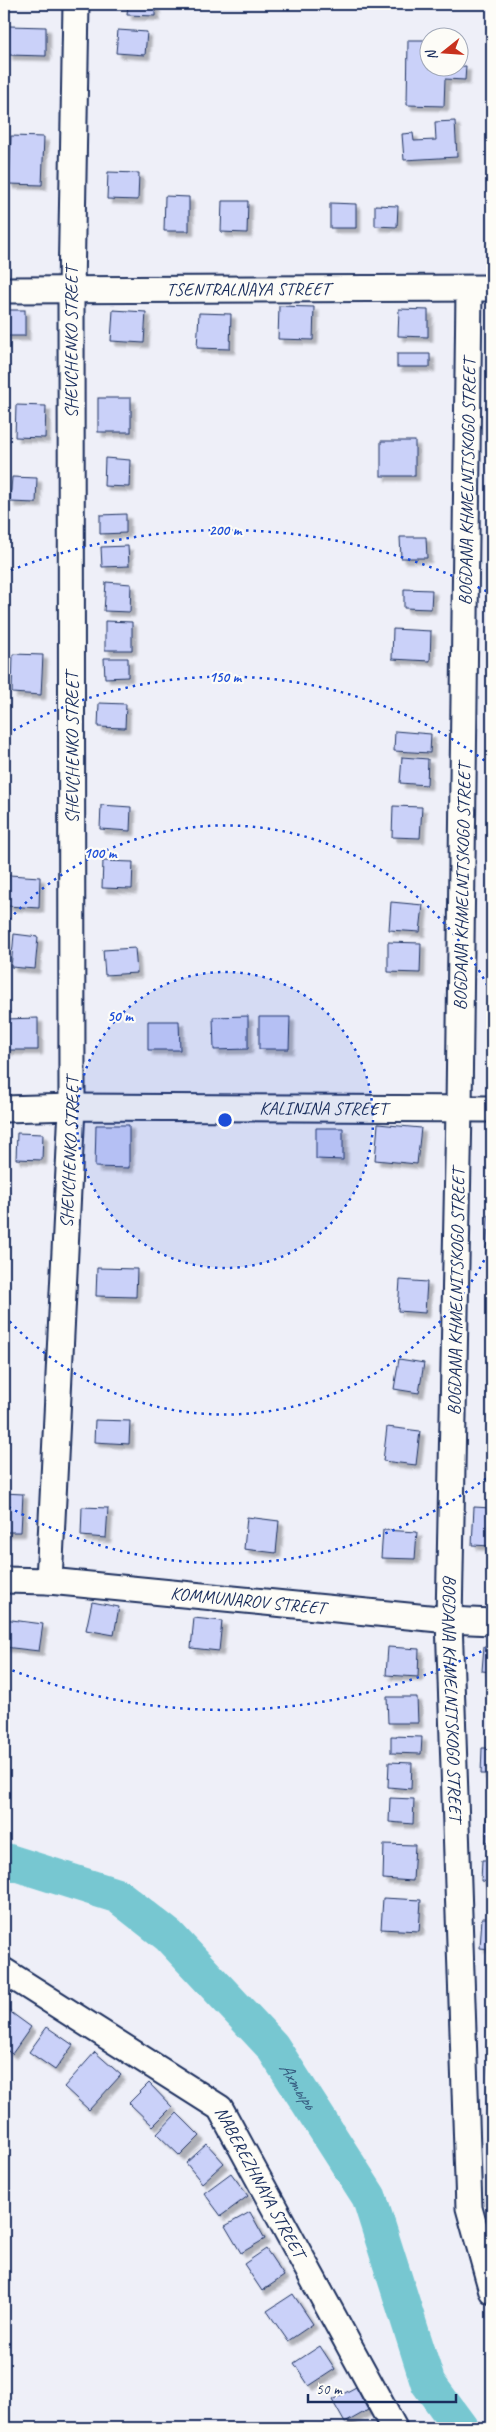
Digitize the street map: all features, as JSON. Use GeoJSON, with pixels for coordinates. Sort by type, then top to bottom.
{"type":"FeatureCollection","features":[{"type":"Feature","properties":{"kind":"street","name":"SHEVCHENKO STREET"},"geometry":{"type":"LineString","coordinates":[[49,1581],[72,1107],[71,290],[76,4]]}},
{"type":"Feature","properties":{"kind":"street","name":"TSENTRALNAYA STREET"},"geometry":{"type":"LineString","coordinates":[[4,290],[481,289]]}},
{"type":"Feature","properties":{"kind":"street","name":"BOGDANA KHMELNITSKOGO STREET"},"geometry":{"type":"LineString","coordinates":[[481,289],[459,1109],[449,1620],[469,2208],[492,2291]]}},
{"type":"Feature","properties":{"kind":"street","name":"KALININA STREET"},"geometry":{"type":"LineString","coordinates":[[4,1109],[72,1107],[492,1109]]}},
{"type":"Feature","properties":{"kind":"street","name":"KOMMUNAROV STREET"},"geometry":{"type":"LineString","coordinates":[[4,1580],[49,1581],[449,1620],[492,1622]]}},
{"type":"Feature","properties":{"kind":"street","name":"NABEREZHNAYA STREET"},"geometry":{"type":"LineString","coordinates":[[4,1971],[220,2108],[394,2428]]}},
{"type":"Feature","properties":{"kind":"building"},"geometry":{"type":"Polygon","coordinates":[[[128,4],[155,4],[155,16],[127,15],[128,4]]]}},
{"type":"Feature","properties":{"kind":"building"},"geometry":{"type":"Polygon","coordinates":[[[9,26],[46,27],[46,56],[8,55],[9,26]]]}},
{"type":"Feature","properties":{"kind":"building"},"geometry":{"type":"Polygon","coordinates":[[[118,30],[147,32],[145,55],[116,53],[118,30]]]}},
{"type":"Feature","properties":{"kind":"building"},"geometry":{"type":"Polygon","coordinates":[[[408,40],[418,40],[418,78],[465,78],[465,80],[445,79],[444,106],[407,105],[408,40]]]}},
{"type":"Feature","properties":{"kind":"building"},"geometry":{"type":"Polygon","coordinates":[[[455,121],[457,157],[404,160],[402,134],[413,133],[414,141],[436,140],[435,122],[455,121]]]}},
{"type":"Feature","properties":{"kind":"building"},"geometry":{"type":"Polygon","coordinates":[[[11,136],[44,137],[42,185],[9,184],[11,136]]]}},
{"type":"Feature","properties":{"kind":"building"},"geometry":{"type":"Polygon","coordinates":[[[108,172],[139,173],[138,200],[107,199],[108,172]]]}},
{"type":"Feature","properties":{"kind":"building"},"geometry":{"type":"Polygon","coordinates":[[[165,196],[189,197],[189,231],[164,231],[165,196]]]}},
{"type":"Feature","properties":{"kind":"building"},"geometry":{"type":"Polygon","coordinates":[[[222,201],[248,201],[247,233],[221,232],[222,201]]]}},
{"type":"Feature","properties":{"kind":"building"},"geometry":{"type":"Polygon","coordinates":[[[330,203],[356,204],[356,228],[330,228],[330,203]]]}},
{"type":"Feature","properties":{"kind":"building"},"geometry":{"type":"Polygon","coordinates":[[[375,205],[398,206],[397,227],[375,226],[375,205]]]}},
{"type":"Feature","properties":{"kind":"building"},"geometry":{"type":"Polygon","coordinates":[[[279,306],[314,307],[313,340],[278,339],[279,306]]]}},
{"type":"Feature","properties":{"kind":"building"},"geometry":{"type":"Polygon","coordinates":[[[399,309],[428,310],[428,337],[398,336],[399,309]]]}},
{"type":"Feature","properties":{"kind":"building"},"geometry":{"type":"Polygon","coordinates":[[[4,310],[25,310],[25,336],[4,336],[4,310]]]}},
{"type":"Feature","properties":{"kind":"building"},"geometry":{"type":"Polygon","coordinates":[[[113,310],[146,312],[144,343],[111,341],[113,310]]]}},
{"type":"Feature","properties":{"kind":"building"},"geometry":{"type":"Polygon","coordinates":[[[199,313],[231,314],[230,349],[197,348],[199,313]]]}},
{"type":"Feature","properties":{"kind":"building"},"geometry":{"type":"Polygon","coordinates":[[[397,354],[430,354],[430,367],[397,367],[397,354]]]}},
{"type":"Feature","properties":{"kind":"building"},"geometry":{"type":"Polygon","coordinates":[[[98,398],[131,398],[131,432],[98,432],[98,398]]]}},
{"type":"Feature","properties":{"kind":"building"},"geometry":{"type":"Polygon","coordinates":[[[16,405],[46,406],[45,438],[15,437],[16,405]]]}},
{"type":"Feature","properties":{"kind":"building"},"geometry":{"type":"Polygon","coordinates":[[[381,441],[415,441],[415,476],[381,476],[381,441]]]}},
{"type":"Feature","properties":{"kind":"building"},"geometry":{"type":"Polygon","coordinates":[[[105,458],[130,460],[129,487],[104,486],[105,458]]]}},
{"type":"Feature","properties":{"kind":"building"},"geometry":{"type":"Polygon","coordinates":[[[12,477],[37,478],[36,503],[10,502],[12,477]]]}},
{"type":"Feature","properties":{"kind":"building"},"geometry":{"type":"Polygon","coordinates":[[[126,514],[126,533],[100,534],[100,515],[126,514]]]}},
{"type":"Feature","properties":{"kind":"building"},"geometry":{"type":"Polygon","coordinates":[[[400,537],[426,537],[427,558],[401,558],[400,537]]]}},
{"type":"Feature","properties":{"kind":"building"},"geometry":{"type":"Polygon","coordinates":[[[128,546],[129,566],[102,567],[101,547],[128,546]]]}},
{"type":"Feature","properties":{"kind":"building"},"geometry":{"type":"Polygon","coordinates":[[[106,582],[131,584],[130,612],[104,611],[106,582]]]}},
{"type":"Feature","properties":{"kind":"building"},"geometry":{"type":"Polygon","coordinates":[[[404,589],[432,590],[431,609],[404,608],[404,589]]]}},
{"type":"Feature","properties":{"kind":"building"},"geometry":{"type":"Polygon","coordinates":[[[105,621],[132,622],[132,650],[105,650],[105,621]]]}},
{"type":"Feature","properties":{"kind":"building"},"geometry":{"type":"Polygon","coordinates":[[[393,629],[431,631],[430,661],[392,659],[393,629]]]}},
{"type":"Feature","properties":{"kind":"building"},"geometry":{"type":"Polygon","coordinates":[[[13,654],[43,655],[41,695],[12,693],[13,654]]]}},
{"type":"Feature","properties":{"kind":"building"},"geometry":{"type":"Polygon","coordinates":[[[104,658],[128,658],[128,677],[105,678],[104,658]]]}},
{"type":"Feature","properties":{"kind":"building"},"geometry":{"type":"Polygon","coordinates":[[[99,703],[126,704],[125,728],[98,727],[99,703]]]}},
{"type":"Feature","properties":{"kind":"building"},"geometry":{"type":"Polygon","coordinates":[[[395,731],[431,734],[430,753],[394,751],[395,731]]]}},
{"type":"Feature","properties":{"kind":"building"},"geometry":{"type":"Polygon","coordinates":[[[402,757],[428,759],[427,785],[400,783],[402,757]]]}},
{"type":"Feature","properties":{"kind":"building"},"geometry":{"type":"Polygon","coordinates":[[[101,805],[131,807],[130,831],[100,829],[101,805]]]}},
{"type":"Feature","properties":{"kind":"building"},"geometry":{"type":"Polygon","coordinates":[[[393,806],[422,807],[420,838],[392,837],[393,806]]]}},
{"type":"Feature","properties":{"kind":"building"},"geometry":{"type":"Polygon","coordinates":[[[103,861],[133,862],[132,889],[102,888],[103,861]]]}},
{"type":"Feature","properties":{"kind":"building"},"geometry":{"type":"Polygon","coordinates":[[[9,875],[40,877],[39,908],[7,906],[9,875]]]}},
{"type":"Feature","properties":{"kind":"building"},"geometry":{"type":"Polygon","coordinates":[[[391,902],[423,905],[420,932],[389,930],[391,902]]]}},
{"type":"Feature","properties":{"kind":"building"},"geometry":{"type":"Polygon","coordinates":[[[14,934],[38,937],[35,969],[11,967],[14,934]]]}},
{"type":"Feature","properties":{"kind":"building"},"geometry":{"type":"Polygon","coordinates":[[[388,942],[421,943],[420,973],[388,972],[388,942]]]}},
{"type":"Feature","properties":{"kind":"building"},"geometry":{"type":"Polygon","coordinates":[[[135,948],[137,973],[105,975],[103,950],[135,948]]]}},
{"type":"Feature","properties":{"kind":"building"},"geometry":{"type":"Polygon","coordinates":[[[248,1016],[248,1049],[214,1050],[213,1017],[248,1016]]]}},
{"type":"Feature","properties":{"kind":"building"},"geometry":{"type":"Polygon","coordinates":[[[259,1017],[290,1017],[289,1049],[259,1049],[259,1017]]]}},
{"type":"Feature","properties":{"kind":"building"},"geometry":{"type":"Polygon","coordinates":[[[38,1018],[38,1050],[4,1050],[4,1019],[38,1018]]]}},
{"type":"Feature","properties":{"kind":"building"},"geometry":{"type":"Polygon","coordinates":[[[148,1021],[179,1021],[180,1050],[148,1050],[148,1021]]]}},
{"type":"Feature","properties":{"kind":"building"},"geometry":{"type":"Polygon","coordinates":[[[378,1124],[421,1128],[417,1164],[375,1160],[378,1124]]]}},
{"type":"Feature","properties":{"kind":"building"},"geometry":{"type":"Polygon","coordinates":[[[96,1125],[129,1125],[129,1168],[95,1167],[96,1125]]]}},
{"type":"Feature","properties":{"kind":"building"},"geometry":{"type":"Polygon","coordinates":[[[316,1128],[343,1128],[343,1160],[316,1159],[316,1128]]]}},
{"type":"Feature","properties":{"kind":"building"},"geometry":{"type":"Polygon","coordinates":[[[17,1133],[43,1134],[42,1160],[16,1159],[17,1133]]]}},
{"type":"Feature","properties":{"kind":"building"},"geometry":{"type":"Polygon","coordinates":[[[488,1215],[492,1216],[492,1254],[486,1254],[488,1215]]]}},
{"type":"Feature","properties":{"kind":"building"},"geometry":{"type":"Polygon","coordinates":[[[97,1268],[137,1269],[136,1297],[96,1296],[97,1268]]]}},
{"type":"Feature","properties":{"kind":"building"},"geometry":{"type":"Polygon","coordinates":[[[400,1280],[427,1282],[425,1313],[398,1311],[400,1280]]]}},
{"type":"Feature","properties":{"kind":"building"},"geometry":{"type":"Polygon","coordinates":[[[399,1359],[424,1363],[419,1393],[394,1389],[399,1359]]]}},
{"type":"Feature","properties":{"kind":"building"},"geometry":{"type":"Polygon","coordinates":[[[95,1420],[130,1421],[129,1444],[94,1442],[95,1420]]]}},
{"type":"Feature","properties":{"kind":"building"},"geometry":{"type":"Polygon","coordinates":[[[387,1427],[420,1431],[416,1465],[383,1461],[387,1427]]]}},
{"type":"Feature","properties":{"kind":"building"},"geometry":{"type":"Polygon","coordinates":[[[4,1493],[23,1494],[21,1532],[4,1532],[4,1493]]]}},
{"type":"Feature","properties":{"kind":"building"},"geometry":{"type":"Polygon","coordinates":[[[82,1507],[108,1508],[106,1538],[81,1536],[82,1507]]]}},
{"type":"Feature","properties":{"kind":"building"},"geometry":{"type":"Polygon","coordinates":[[[474,1507],[492,1508],[492,1546],[472,1545],[474,1507]]]}},
{"type":"Feature","properties":{"kind":"building"},"geometry":{"type":"Polygon","coordinates":[[[247,1517],[279,1521],[276,1553],[244,1549],[247,1517]]]}},
{"type":"Feature","properties":{"kind":"building"},"geometry":{"type":"Polygon","coordinates":[[[383,1530],[417,1532],[415,1559],[381,1558],[383,1530]]]}},
{"type":"Feature","properties":{"kind":"building"},"geometry":{"type":"Polygon","coordinates":[[[92,1602],[119,1607],[114,1635],[86,1630],[92,1602]]]}},
{"type":"Feature","properties":{"kind":"building"},"geometry":{"type":"Polygon","coordinates":[[[194,1618],[222,1621],[219,1651],[191,1648],[194,1618]]]}},
{"type":"Feature","properties":{"kind":"building"},"geometry":{"type":"Polygon","coordinates":[[[4,1619],[43,1624],[39,1651],[4,1647],[4,1619]]]}},
{"type":"Feature","properties":{"kind":"building"},"geometry":{"type":"Polygon","coordinates":[[[484,1646],[492,1646],[492,1672],[482,1671],[484,1646]]]}},
{"type":"Feature","properties":{"kind":"building"},"geometry":{"type":"Polygon","coordinates":[[[388,1647],[419,1649],[418,1677],[386,1675],[388,1647]]]}},
{"type":"Feature","properties":{"kind":"building"},"geometry":{"type":"Polygon","coordinates":[[[387,1697],[417,1697],[418,1723],[388,1723],[387,1697]]]}},
{"type":"Feature","properties":{"kind":"building"},"geometry":{"type":"Polygon","coordinates":[[[391,1736],[422,1737],[421,1754],[391,1753],[391,1736]]]}},
{"type":"Feature","properties":{"kind":"building"},"geometry":{"type":"Polygon","coordinates":[[[482,1748],[492,1748],[492,1774],[481,1774],[482,1748]]]}},
{"type":"Feature","properties":{"kind":"building"},"geometry":{"type":"Polygon","coordinates":[[[389,1762],[412,1763],[411,1789],[388,1787],[389,1762]]]}},
{"type":"Feature","properties":{"kind":"building"},"geometry":{"type":"Polygon","coordinates":[[[390,1798],[414,1799],[413,1824],[389,1822],[390,1798]]]}},
{"type":"Feature","properties":{"kind":"building"},"geometry":{"type":"Polygon","coordinates":[[[487,1809],[492,1809],[492,1842],[486,1842],[487,1809]]]}},
{"type":"Feature","properties":{"kind":"building"},"geometry":{"type":"Polygon","coordinates":[[[384,1844],[415,1845],[413,1881],[383,1879],[384,1844]]]}},
{"type":"Feature","properties":{"kind":"building"},"geometry":{"type":"Polygon","coordinates":[[[482,1860],[492,1860],[492,1882],[481,1881],[482,1860]]]}},
{"type":"Feature","properties":{"kind":"building"},"geometry":{"type":"Polygon","coordinates":[[[383,1898],[421,1900],[419,1931],[381,1929],[383,1898]]]}},
{"type":"Feature","properties":{"kind":"building"},"geometry":{"type":"Polygon","coordinates":[[[482,1918],[492,1918],[492,1949],[480,1948],[482,1918]]]}},
{"type":"Feature","properties":{"kind":"building"},"geometry":{"type":"Polygon","coordinates":[[[5,2008],[31,2027],[12,2054],[4,2048],[5,2008]]]}},
{"type":"Feature","properties":{"kind":"building"},"geometry":{"type":"Polygon","coordinates":[[[487,2015],[492,2015],[492,2042],[489,2042],[487,2015]]]}},
{"type":"Feature","properties":{"kind":"building"},"geometry":{"type":"Polygon","coordinates":[[[47,2027],[73,2045],[55,2070],[29,2052],[47,2027]]]}},
{"type":"Feature","properties":{"kind":"building"},"geometry":{"type":"Polygon","coordinates":[[[95,2052],[121,2075],[89,2110],[64,2087],[95,2052]]]}},
{"type":"Feature","properties":{"kind":"building"},"geometry":{"type":"Polygon","coordinates":[[[488,2062],[492,2062],[492,2090],[491,2090],[488,2062]]]}},
{"type":"Feature","properties":{"kind":"building"},"geometry":{"type":"Polygon","coordinates":[[[149,2083],[172,2107],[153,2126],[129,2103],[149,2083]]]}},
{"type":"Feature","properties":{"kind":"building"},"geometry":{"type":"Polygon","coordinates":[[[177,2113],[200,2136],[180,2156],[157,2134],[177,2113]]]}},
{"type":"Feature","properties":{"kind":"building"},"geometry":{"type":"Polygon","coordinates":[[[489,2136],[492,2136],[492,2170],[489,2136]]]}},
{"type":"Feature","properties":{"kind":"building"},"geometry":{"type":"Polygon","coordinates":[[[207,2144],[224,2163],[202,2183],[186,2163],[207,2144]]]}},
{"type":"Feature","properties":{"kind":"building"},"geometry":{"type":"Polygon","coordinates":[[[231,2173],[248,2196],[221,2216],[204,2193],[231,2173]]]}},
{"type":"Feature","properties":{"kind":"building"},"geometry":{"type":"Polygon","coordinates":[[[250,2212],[265,2239],[241,2253],[225,2226],[250,2212]]]}},
{"type":"Feature","properties":{"kind":"building"},"geometry":{"type":"Polygon","coordinates":[[[266,2249],[284,2276],[262,2291],[244,2264],[266,2249]]]}},
{"type":"Feature","properties":{"kind":"building"},"geometry":{"type":"Polygon","coordinates":[[[293,2294],[313,2324],[288,2341],[267,2311],[293,2294]]]}},
{"type":"Feature","properties":{"kind":"building"},"geometry":{"type":"Polygon","coordinates":[[[320,2346],[335,2369],[309,2386],[294,2363],[320,2346]]]}},
{"type":"Feature","properties":{"kind":"building"},"geometry":{"type":"Polygon","coordinates":[[[356,2387],[368,2410],[345,2423],[332,2400],[356,2387]]]}},
{"type":"Feature","properties":{"kind":"waterway","name":"Ахтырь"},"geometry":{"type":"LineString","coordinates":[[4,1860],[118,1896],[169,1936],[272,2046],[369,2197],[428,2383],[461,2428]]}}]}
